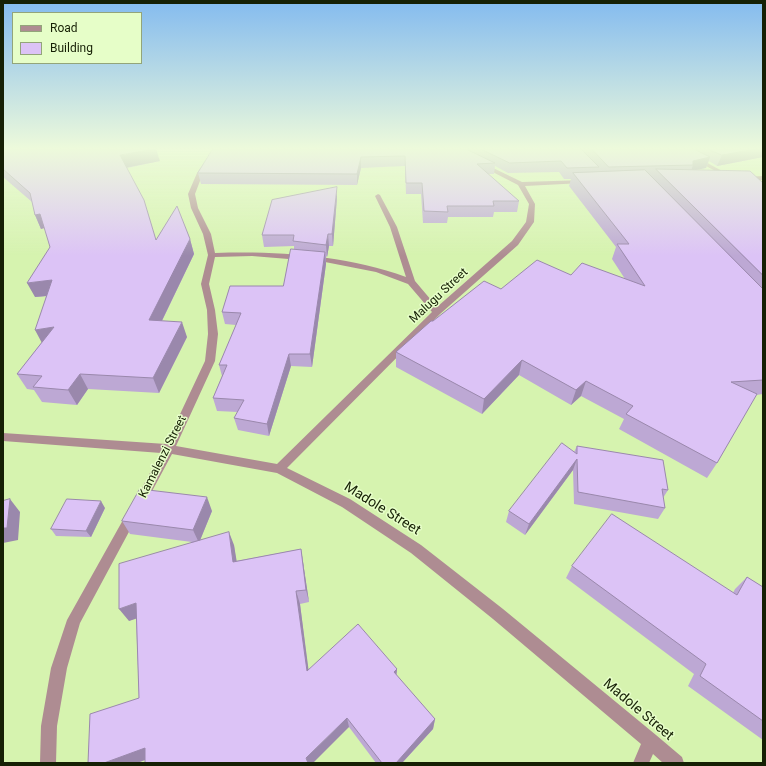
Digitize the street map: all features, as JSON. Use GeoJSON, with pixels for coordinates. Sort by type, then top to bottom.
{"type":"FeatureCollection","features":[{"type":"Feature","properties":{"kind":"street","name":"Kamalenzi Street"},"geometry":{"type":"LineString","coordinates":[[48,763],[49,726],[58,668],[74,620],[169,450],[210,361],[213,334],[211,310],[205,284],[212,255],[208,249],[208,238],[192,200],[192,188],[194,185]]}},
{"type":"Feature","properties":{"kind":"street","name":"Malugu Street"},"geometry":{"type":"LineString","coordinates":[[279,469],[437,312],[515,243],[530,222],[532,204],[521,185]]}},
{"type":"Feature","properties":{"kind":"street"},"geometry":{"type":"LineString","coordinates":[[378,196],[388,213],[406,263],[411,282],[437,312]]}},
{"type":"Feature","properties":{"kind":"street"},"geometry":{"type":"LineString","coordinates":[[212,255],[259,255],[325,260],[378,270],[411,282]]}},
{"type":"Feature","properties":{"kind":"street","name":"Madole Street"},"geometry":{"type":"LineString","coordinates":[[3,437],[169,450],[279,469],[346,503],[416,549],[504,619],[676,763]]}},
{"type":"Feature","properties":{"kind":"street"},"geometry":{"type":"LineString","coordinates":[[640,763],[650,741]]}},
{"type":"Feature","properties":{"kind":"building"},"geometry":{"type":"Polygon","coordinates":[[[21,185],[136,185],[144,200],[156,240],[177,206],[190,239],[149,320],[182,322],[153,378],[80,374],[68,390],[33,387],[42,376],[17,374],[54,327],[35,330],[52,280],[27,283],[50,247],[40,214],[35,215],[30,193],[21,185]]]}},
{"type":"Feature","properties":{"kind":"building"},"geometry":{"type":"Polygon","coordinates":[[[422,185],[501,185],[519,201],[493,201],[494,206],[447,206],[448,212],[424,211],[422,185]]]}},
{"type":"Feature","properties":{"kind":"building"},"geometry":{"type":"Polygon","coordinates":[[[582,185],[660,185],[763,289],[763,380],[731,382],[757,394],[717,463],[626,414],[633,406],[586,381],[576,390],[522,360],[484,399],[396,352],[431,321],[433,321],[484,281],[501,289],[537,260],[571,275],[582,263],[645,286],[617,244],[629,244],[582,185]]]}},
{"type":"Feature","properties":{"kind":"building"},"geometry":{"type":"Polygon","coordinates":[[[672,185],[763,185],[763,275],[672,185]]]}},
{"type":"Feature","properties":{"kind":"building"},"geometry":{"type":"Polygon","coordinates":[[[337,187],[332,234],[328,234],[326,245],[293,241],[294,235],[262,235],[272,200],[337,187]]]}},
{"type":"Feature","properties":{"kind":"building"},"geometry":{"type":"Polygon","coordinates":[[[291,249],[325,252],[310,354],[289,354],[267,424],[234,418],[244,400],[213,398],[227,365],[219,365],[241,313],[222,312],[230,286],[283,286],[291,249]]]}},
{"type":"Feature","properties":{"kind":"building"},"geometry":{"type":"Polygon","coordinates":[[[562,443],[577,454],[577,446],[663,460],[668,490],[662,489],[665,508],[578,492],[577,459],[529,524],[509,511],[562,443]]]}},
{"type":"Feature","properties":{"kind":"building"},"geometry":{"type":"Polygon","coordinates":[[[140,489],[207,497],[193,530],[122,521],[140,489]]]}},
{"type":"Feature","properties":{"kind":"building"},"geometry":{"type":"Polygon","coordinates":[[[10,499],[7,528],[3,528],[3,501],[10,499]]]}},
{"type":"Feature","properties":{"kind":"building"},"geometry":{"type":"Polygon","coordinates":[[[67,499],[101,501],[86,531],[51,529],[67,499]]]}},
{"type":"Feature","properties":{"kind":"building"},"geometry":{"type":"Polygon","coordinates":[[[612,514],[737,595],[747,577],[763,587],[763,721],[700,676],[706,664],[572,566],[612,514]]]}},
{"type":"Feature","properties":{"kind":"building"},"geometry":{"type":"Polygon","coordinates":[[[229,532],[233,562],[301,549],[306,590],[296,591],[307,671],[358,624],[397,669],[394,672],[435,719],[396,763],[382,763],[347,718],[306,758],[308,763],[145,763],[145,748],[104,763],[88,763],[90,714],[139,698],[136,603],[119,609],[119,564],[229,532]]]}}]}
